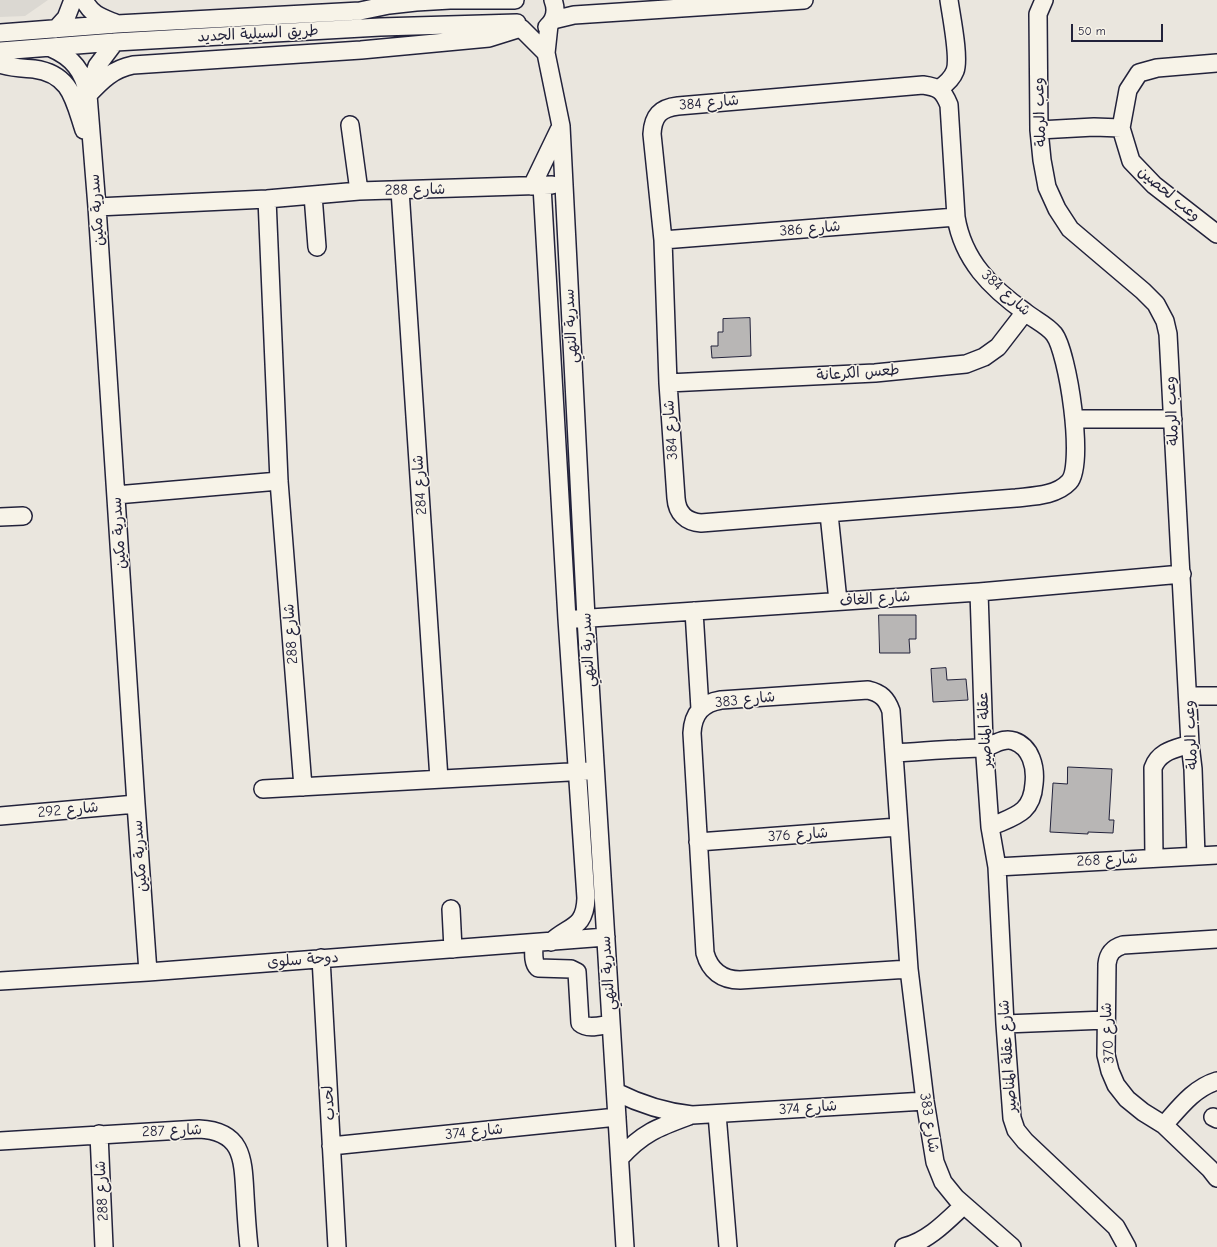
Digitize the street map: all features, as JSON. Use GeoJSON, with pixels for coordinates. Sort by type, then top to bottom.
{"type":"FeatureCollection","features":[{"type":"Feature","properties":{"kind":"street"},"geometry":{"type":"LineString","coordinates":[[56,29],[66,18],[73,0]]}},
{"type":"Feature","properties":{"kind":"street"},"geometry":{"type":"LineString","coordinates":[[84,0],[89,10],[96,16],[117,24]]}},
{"type":"Feature","properties":{"kind":"street","name":"طريق السيلية الجديد"},"geometry":{"type":"LineString","coordinates":[[0,33],[117,24],[360,11],[389,5],[450,0],[515,0],[512,6],[512,12],[519,25],[527,30],[539,31],[551,22],[574,15],[804,0]]}},
{"type":"Feature","properties":{"kind":"street"},"geometry":{"type":"LineString","coordinates":[[551,22],[555,8],[553,0]]}},
{"type":"Feature","properties":{"kind":"street"},"geometry":{"type":"LineString","coordinates":[[939,90],[951,79],[956,69],[957,59],[949,0]]}},
{"type":"Feature","properties":{"kind":"street","name":"وعب الرملة"},"geometry":{"type":"LineString","coordinates":[[1029,0],[1041,7],[1039,130],[1047,187],[1063,220],[1079,238],[1150,297],[1161,312],[1168,334],[1190,744],[1193,769],[1196,856]]}},
{"type":"Feature","properties":{"kind":"street","name":"سدرية النهي"},"geometry":{"type":"LineString","coordinates":[[551,22],[546,53],[561,126],[586,618],[625,1247]]}},
{"type":"Feature","properties":{"kind":"street"},"geometry":{"type":"LineString","coordinates":[[88,95],[108,74],[133,65],[360,50],[489,38],[519,25],[546,53]]}},
{"type":"Feature","properties":{"kind":"street","name":"طريق السيلية الجديد"},"geometry":{"type":"LineString","coordinates":[[0,51],[115,42],[380,27],[519,25]]}},
{"type":"Feature","properties":{"kind":"street"},"geometry":{"type":"LineString","coordinates":[[360,50],[380,27]]}},
{"type":"Feature","properties":{"kind":"street"},"geometry":{"type":"LineString","coordinates":[[334,30],[349,38],[360,50]]}},
{"type":"Feature","properties":{"kind":"street","name":"سدرية مكين"},"geometry":{"type":"LineString","coordinates":[[88,95],[97,66],[115,42]]}},
{"type":"Feature","properties":{"kind":"street","name":"سدرية مكين"},"geometry":{"type":"LineString","coordinates":[[51,48],[65,55],[76,65],[86,84],[88,95],[97,207],[148,972]]}},
{"type":"Feature","properties":{"kind":"street","name":"وعب لحصين"},"geometry":{"type":"LineString","coordinates":[[1217,63],[1157,68],[1139,73],[1128,90],[1121,128],[1131,161],[1154,185],[1217,234]]}},
{"type":"Feature","properties":{"kind":"street"},"geometry":{"type":"LineString","coordinates":[[0,64],[43,71],[52,74],[63,81],[71,91],[92,153]]}},
{"type":"Feature","properties":{"kind":"street","name":"شارع 384"},"geometry":{"type":"LineString","coordinates":[[923,85],[934,86],[939,90],[946,97],[949,105],[956,217],[961,237],[974,263],[993,285],[1025,312],[1048,328],[1059,342],[1065,363],[1074,419],[1076,450],[1074,474],[1064,486],[1056,491],[1048,494],[1016,498],[701,523],[688,520],[679,511],[676,498],[668,384],[663,240],[652,134],[656,117],[669,107],[678,106],[923,85]]}},
{"type":"Feature","properties":{"kind":"street"},"geometry":{"type":"LineString","coordinates":[[350,125],[359,191]]}},
{"type":"Feature","properties":{"kind":"street"},"geometry":{"type":"LineString","coordinates":[[561,126],[545,162],[537,186],[586,906],[584,914],[574,927],[542,943],[534,962],[535,966],[538,968],[571,969],[577,972],[580,1023],[583,1026],[612,1024]]}},
{"type":"Feature","properties":{"kind":"street"},"geometry":{"type":"LineString","coordinates":[[1039,130],[1094,127],[1121,128]]}},
{"type":"Feature","properties":{"kind":"street","name":"شارع 288"},"geometry":{"type":"LineString","coordinates":[[97,207],[267,199],[359,191],[564,185]]}},
{"type":"Feature","properties":{"kind":"street","name":"شارع 284"},"geometry":{"type":"LineString","coordinates":[[400,190],[439,779]]}},
{"type":"Feature","properties":{"kind":"street"},"geometry":{"type":"LineString","coordinates":[[313,195],[317,247]]}},
{"type":"Feature","properties":{"kind":"street","name":"شارع 288"},"geometry":{"type":"LineString","coordinates":[[267,199],[279,481],[302,787]]}},
{"type":"Feature","properties":{"kind":"street","name":"شارع 386"},"geometry":{"type":"LineString","coordinates":[[663,240],[956,217]]}},
{"type":"Feature","properties":{"kind":"street","name":"طعس الكرعانة"},"geometry":{"type":"LineString","coordinates":[[668,384],[875,373],[966,364],[984,357],[998,347],[1025,312]]}},
{"type":"Feature","properties":{"kind":"street"},"geometry":{"type":"LineString","coordinates":[[1074,419],[1173,419]]}},
{"type":"Feature","properties":{"kind":"street"},"geometry":{"type":"LineString","coordinates":[[116,495],[279,481]]}},
{"type":"Feature","properties":{"kind":"street"},"geometry":{"type":"LineString","coordinates":[[829,514],[838,601]]}},
{"type":"Feature","properties":{"kind":"street"},"geometry":{"type":"LineString","coordinates":[[0,517],[23,516]]}},
{"type":"Feature","properties":{"kind":"street","name":"شارع الغاف"},"geometry":{"type":"LineString","coordinates":[[567,619],[979,592],[1182,574]]}},
{"type":"Feature","properties":{"kind":"street","name":"عقلة المناصير"},"geometry":{"type":"LineString","coordinates":[[979,592],[985,747],[990,827],[997,867]]}},
{"type":"Feature","properties":{"kind":"street"},"geometry":{"type":"LineString","coordinates":[[694,611],[700,709]]}},
{"type":"Feature","properties":{"kind":"street","name":"شارع 383"},"geometry":{"type":"LineString","coordinates":[[909,969],[740,980],[723,977],[709,965],[705,953],[692,733],[692,724],[695,716],[706,704],[720,700],[868,690],[876,692],[888,703],[891,711],[909,969],[924,1101],[935,1162],[938,1172],[949,1191],[1012,1247]]}},
{"type":"Feature","properties":{"kind":"street"},"geometry":{"type":"LineString","coordinates":[[1188,696],[1217,696]]}},
{"type":"Feature","properties":{"kind":"street"},"geometry":{"type":"LineString","coordinates":[[894,753],[985,747],[1006,739],[1015,741],[1022,745],[1027,750],[1031,758],[1034,776],[1033,796],[1026,808],[1020,813],[990,827]]}},
{"type":"Feature","properties":{"kind":"street"},"geometry":{"type":"LineString","coordinates":[[1154,858],[1154,768],[1156,762],[1164,753],[1190,744]]}},
{"type":"Feature","properties":{"kind":"street"},"geometry":{"type":"LineString","coordinates":[[262,789],[596,770]]}},
{"type":"Feature","properties":{"kind":"street","name":"شارع 292"},"geometry":{"type":"LineString","coordinates":[[0,816],[136,804]]}},
{"type":"Feature","properties":{"kind":"street","name":"شارع 376"},"geometry":{"type":"LineString","coordinates":[[698,842],[898,827]]}},
{"type":"Feature","properties":{"kind":"street","name":"شارع 268"},"geometry":{"type":"LineString","coordinates":[[997,867],[1217,855]]}},
{"type":"Feature","properties":{"kind":"street","name":"شارع عقلة المناصير"},"geometry":{"type":"LineString","coordinates":[[997,867],[1005,1024],[1012,1118],[1016,1130],[1025,1141],[1116,1227],[1127,1247]]}},
{"type":"Feature","properties":{"kind":"street"},"geometry":{"type":"LineString","coordinates":[[451,909],[453,949]]}},
{"type":"Feature","properties":{"kind":"street","name":"دوحة سلوى"},"geometry":{"type":"LineString","coordinates":[[0,981],[148,972],[606,937]]}},
{"type":"Feature","properties":{"kind":"street","name":"شارع 370"},"geometry":{"type":"LineString","coordinates":[[1217,939],[1123,945],[1114,949],[1109,956],[1107,964],[1106,1020],[1106,1055],[1116,1084],[1128,1099],[1143,1112],[1164,1125],[1210,1169],[1217,1178]]}},
{"type":"Feature","properties":{"kind":"street","name":"لحدب"},"geometry":{"type":"LineString","coordinates":[[321,958],[337,1247]]}},
{"type":"Feature","properties":{"kind":"street"},"geometry":{"type":"LineString","coordinates":[[1005,1024],[1106,1020]]}},
{"type":"Feature","properties":{"kind":"street"},"geometry":{"type":"LineString","coordinates":[[1164,1125],[1192,1095],[1206,1085],[1217,1080]]}},
{"type":"Feature","properties":{"kind":"street","name":"شارع 374"},"geometry":{"type":"LineString","coordinates":[[616,1092],[645,1105],[676,1113],[692,1115],[924,1101]]}},
{"type":"Feature","properties":{"kind":"street"},"geometry":{"type":"LineString","coordinates":[[717,1114],[728,1247]]}},
{"type":"Feature","properties":{"kind":"street","name":"شارع 374"},"geometry":{"type":"LineString","coordinates":[[620,1158],[633,1144],[657,1127],[692,1115]]}},
{"type":"Feature","properties":{"kind":"street","name":"شارع 374"},"geometry":{"type":"LineString","coordinates":[[331,1146],[617,1118]]}},
{"type":"Feature","properties":{"kind":"street","name":"شارع 287"},"geometry":{"type":"LineString","coordinates":[[0,1141],[199,1129],[218,1132],[230,1138],[236,1145],[243,1163],[249,1247]]}},
{"type":"Feature","properties":{"kind":"street","name":"شارع 288"},"geometry":{"type":"LineString","coordinates":[[99,1134],[104,1247]]}},
{"type":"Feature","properties":{"kind":"street"},"geometry":{"type":"LineString","coordinates":[[904,1247],[934,1233],[964,1205]]}},
{"type":"Feature","properties":{"kind":"shaded area"},"geometry":{"type":"Polygon","coordinates":[[[0,0],[48,0],[25,16],[0,17],[0,0]]]}},
{"type":"Feature","properties":{"kind":"building"},"geometry":{"type":"Polygon","coordinates":[[[750,318],[751,356],[712,358],[711,346],[718,346],[718,332],[723,332],[723,319],[750,318]]]}},
{"type":"Feature","properties":{"kind":"building"},"geometry":{"type":"Polygon","coordinates":[[[879,615],[916,615],[916,639],[909,639],[910,653],[880,653],[879,615]]]}},
{"type":"Feature","properties":{"kind":"building"},"geometry":{"type":"Polygon","coordinates":[[[946,668],[947,680],[966,679],[968,700],[933,702],[931,669],[946,668]]]}},
{"type":"Feature","properties":{"kind":"building"},"geometry":{"type":"Polygon","coordinates":[[[1068,767],[1112,769],[1109,820],[1114,820],[1113,833],[1088,832],[1088,834],[1050,832],[1053,783],[1067,784],[1068,767]]]}}]}
